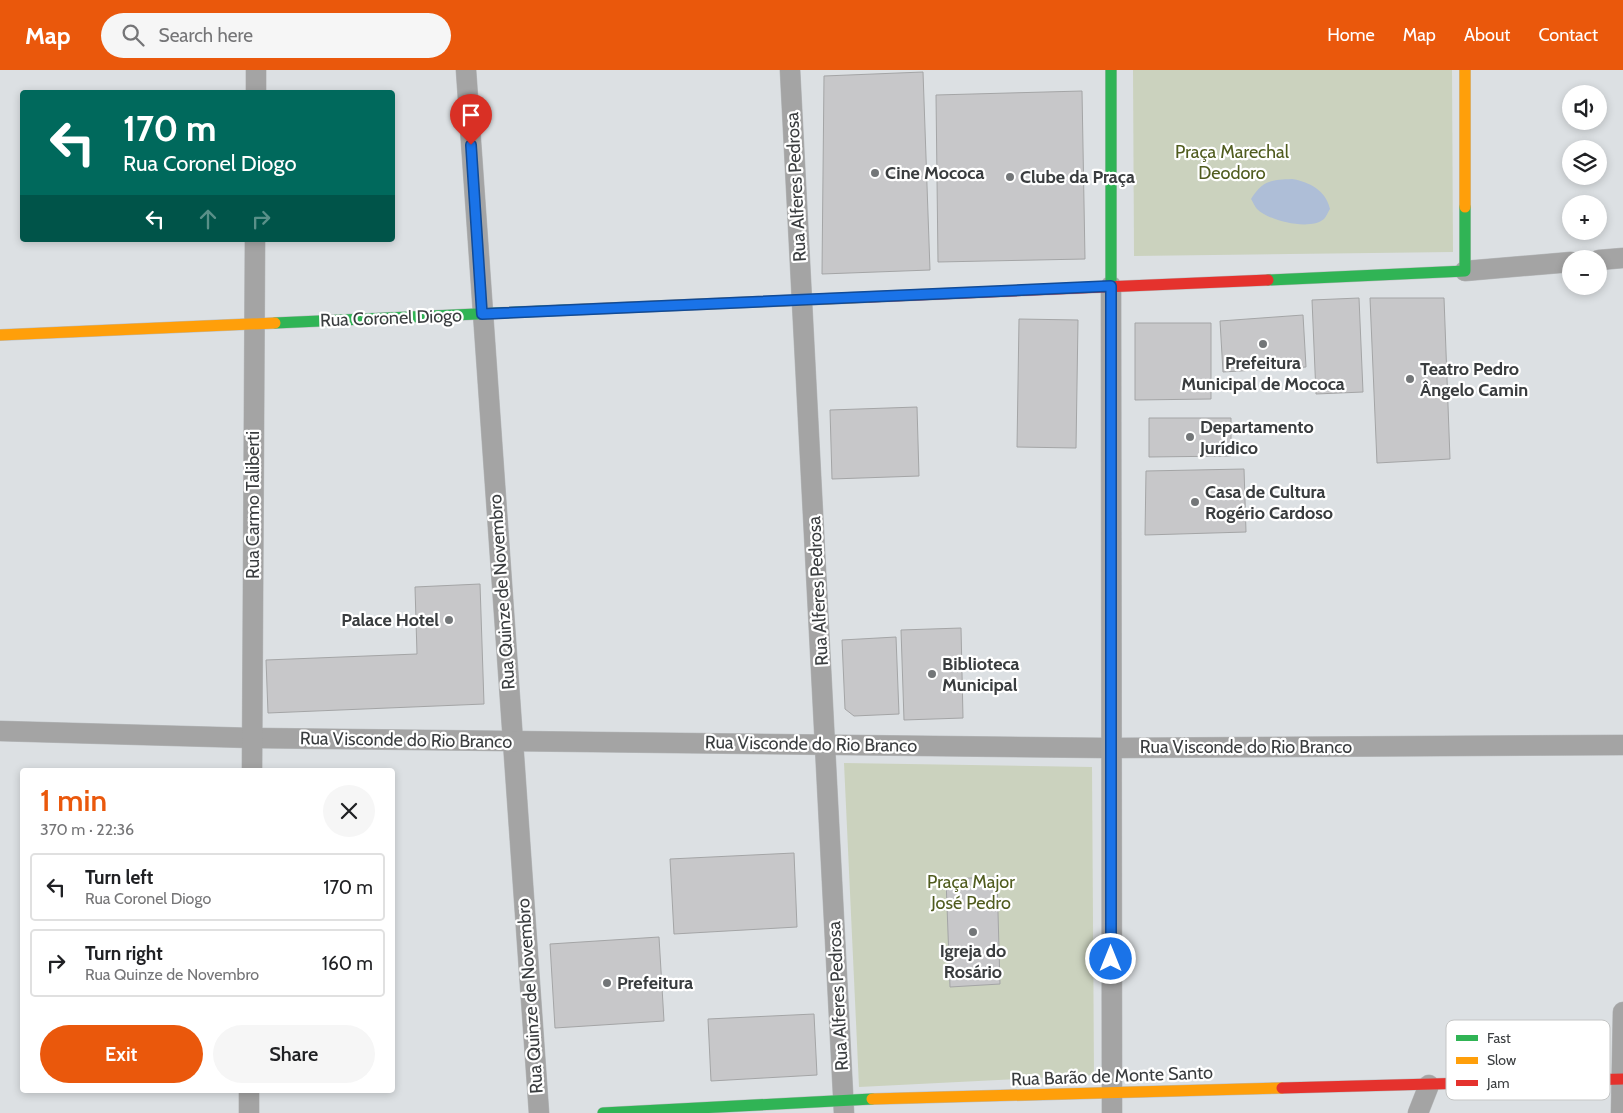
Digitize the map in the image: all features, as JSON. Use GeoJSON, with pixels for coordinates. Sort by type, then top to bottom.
{"type":"FeatureCollection","features":[{"type":"Feature","properties":{"kind":"main road"},"geometry":{"type":"LineString","coordinates":[[1111,70],[1111,286],[1465,271],[1465,70]]}},
{"type":"Feature","properties":{"kind":"main road","name":"Rua Coronel Diogo"},"geometry":{"type":"LineString","coordinates":[[0,335],[1111,286]]}},
{"type":"Feature","properties":{"kind":"main road","name":"Rua Barão de Monte Santo"},"geometry":{"type":"LineString","coordinates":[[603,1113],[844,1107],[1112,1093],[1446,1084]]}},
{"type":"Feature","properties":{"kind":"street"},"geometry":{"type":"LineString","coordinates":[[256,70],[256,90]]}},
{"type":"Feature","properties":{"kind":"street","name":"Rua Quinze de Novembro"},"geometry":{"type":"LineString","coordinates":[[466,70],[539,1113]]}},
{"type":"Feature","properties":{"kind":"street","name":"Rua Alferes Pedrosa"},"geometry":{"type":"LineString","coordinates":[[790,70],[844,1107]]}},
{"type":"Feature","properties":{"kind":"street","name":"Rua Carmo Taliberti"},"geometry":{"type":"LineString","coordinates":[[252,768],[255,242]]}},
{"type":"Feature","properties":{"kind":"street"},"geometry":{"type":"LineString","coordinates":[[1607,259],[1623,258]]}},
{"type":"Feature","properties":{"kind":"street"},"geometry":{"type":"LineString","coordinates":[[1465,271],[1562,263]]}},
{"type":"Feature","properties":{"kind":"street"},"geometry":{"type":"LineString","coordinates":[[1111,286],[1110,748],[1112,1113]]}},
{"type":"Feature","properties":{"kind":"street","name":"Rua Visconde do Rio Branco"},"geometry":{"type":"LineString","coordinates":[[0,730],[252,738],[1110,748],[1623,745]]}},
{"type":"Feature","properties":{"kind":"street"},"geometry":{"type":"LineString","coordinates":[[1622,1113],[1623,1012]]}},
{"type":"Feature","properties":{"kind":"street"},"geometry":{"type":"LineString","coordinates":[[1418,1113],[1429,1085]]}},
{"type":"Feature","properties":{"kind":"street"},"geometry":{"type":"LineString","coordinates":[[249,1093],[249,1113]]}},
{"type":"Feature","properties":{"kind":"green space","name":"Praça Marechal Deodoro"},"geometry":{"type":"Polygon","coordinates":[[[1133,70],[1452,70],[1453,252],[1134,256],[1133,70]]]}},
{"type":"Feature","properties":{"kind":"green space","name":"Praça Major José Pedro"},"geometry":{"type":"Polygon","coordinates":[[[844,763],[1092,767],[1094,1075],[859,1087],[844,763]]]}},
{"type":"Feature","properties":{"kind":"water"},"geometry":{"type":"Polygon","coordinates":[[[1292,179],[1305,182],[1316,188],[1325,197],[1330,209],[1324,219],[1318,223],[1290,223],[1280,221],[1256,208],[1251,199],[1260,188],[1268,182],[1292,179]]]}},
{"type":"Feature","properties":{"kind":"building","name":"Cine Mococa"},"geometry":{"type":"Polygon","coordinates":[[[923,72],[930,270],[822,274],[824,76],[923,72]]]}},
{"type":"Feature","properties":{"kind":"building","name":"Clube da Praça"},"geometry":{"type":"Polygon","coordinates":[[[1082,91],[1085,259],[938,262],[936,95],[1082,91]]]}},
{"type":"Feature","properties":{"kind":"building"},"geometry":{"type":"Polygon","coordinates":[[[1359,298],[1363,392],[1316,394],[1312,300],[1359,298]]]}},
{"type":"Feature","properties":{"kind":"building","name":"Teatro Pedro Ângelo Camin"},"geometry":{"type":"Polygon","coordinates":[[[1370,298],[1444,298],[1450,459],[1377,463],[1370,298]]]}},
{"type":"Feature","properties":{"kind":"building","name":"Prefeitura Municipal de Mococa"},"geometry":{"type":"Polygon","coordinates":[[[1303,315],[1306,367],[1223,372],[1220,321],[1303,315]]]}},
{"type":"Feature","properties":{"kind":"building"},"geometry":{"type":"Polygon","coordinates":[[[1019,319],[1078,320],[1076,448],[1017,447],[1019,319]]]}},
{"type":"Feature","properties":{"kind":"building"},"geometry":{"type":"Polygon","coordinates":[[[1135,323],[1211,323],[1211,399],[1135,400],[1135,323]]]}},
{"type":"Feature","properties":{"kind":"building"},"geometry":{"type":"Polygon","coordinates":[[[917,407],[919,476],[832,479],[830,410],[917,407]]]}},
{"type":"Feature","properties":{"kind":"building","name":"Departamento Jurídico"},"geometry":{"type":"Polygon","coordinates":[[[1149,418],[1231,418],[1231,456],[1149,457],[1149,418]]]}},
{"type":"Feature","properties":{"kind":"building","name":"Casa de Cultura Rogério Cardoso"},"geometry":{"type":"Polygon","coordinates":[[[1244,469],[1246,532],[1145,535],[1146,471],[1244,469]]]}},
{"type":"Feature","properties":{"kind":"building","name":"Palace Hotel"},"geometry":{"type":"Polygon","coordinates":[[[480,584],[484,704],[268,713],[266,660],[417,654],[415,587],[480,584]]]}},
{"type":"Feature","properties":{"kind":"building","name":"Biblioteca Municipal"},"geometry":{"type":"Polygon","coordinates":[[[961,628],[963,718],[904,720],[901,630],[961,628]]]}},
{"type":"Feature","properties":{"kind":"building"},"geometry":{"type":"Polygon","coordinates":[[[896,637],[899,714],[854,716],[845,709],[842,640],[896,637]]]}},
{"type":"Feature","properties":{"kind":"building"},"geometry":{"type":"Polygon","coordinates":[[[794,853],[797,927],[674,934],[670,859],[794,853]]]}},
{"type":"Feature","properties":{"kind":"building","name":"Igreja do Rosário"},"geometry":{"type":"Polygon","coordinates":[[[997,877],[1000,984],[950,987],[946,879],[997,877]]]}},
{"type":"Feature","properties":{"kind":"building","name":"Prefeitura"},"geometry":{"type":"Polygon","coordinates":[[[659,937],[664,1021],[555,1028],[550,944],[659,937]]]}},
{"type":"Feature","properties":{"kind":"building"},"geometry":{"type":"Polygon","coordinates":[[[814,1014],[817,1075],[711,1081],[708,1019],[814,1014]]]}},
{"type":"Feature","properties":{"kind":"traffic: fast"},"geometry":{"type":"LineString","coordinates":[[1111,70],[1111,286]]}},
{"type":"Feature","properties":{"kind":"traffic: fast"},"geometry":{"type":"LineString","coordinates":[[1268,280],[1465,271],[1465,207]]}},
{"type":"Feature","properties":{"kind":"traffic: fast"},"geometry":{"type":"LineString","coordinates":[[275,323],[567,310]]}},
{"type":"Feature","properties":{"kind":"traffic: fast"},"geometry":{"type":"LineString","coordinates":[[603,1113],[872,1099]]}},
{"type":"Feature","properties":{"kind":"traffic: slow"},"geometry":{"type":"LineString","coordinates":[[1465,70],[1465,207]]}},
{"type":"Feature","properties":{"kind":"traffic: slow"},"geometry":{"type":"LineString","coordinates":[[567,310],[870,297]]}},
{"type":"Feature","properties":{"kind":"traffic: slow"},"geometry":{"type":"LineString","coordinates":[[0,335],[275,323]]}},
{"type":"Feature","properties":{"kind":"traffic: slow"},"geometry":{"type":"LineString","coordinates":[[872,1099],[1282,1088]]}},
{"type":"Feature","properties":{"kind":"traffic: jam"},"geometry":{"type":"LineString","coordinates":[[870,297],[1268,280]]}},
{"type":"Feature","properties":{"kind":"traffic: jam"},"geometry":{"type":"LineString","coordinates":[[1610,1079],[1623,1079]]}},
{"type":"Feature","properties":{"kind":"traffic: jam"},"geometry":{"type":"LineString","coordinates":[[1282,1088],[1446,1084]]}},
{"type":"Feature","properties":{"kind":"place","name":"Cine Mococa"},"geometry":{"type":"Point","coordinates":[875,173]}},
{"type":"Feature","properties":{"kind":"place","name":"Clube da Praça"},"geometry":{"type":"Point","coordinates":[1010,177]}},
{"type":"Feature","properties":{"kind":"place","name":"Prefeitura Municipal de Mococa"},"geometry":{"type":"Point","coordinates":[1263,344]}},
{"type":"Feature","properties":{"kind":"place","name":"Teatro Pedro Ângelo Camin"},"geometry":{"type":"Point","coordinates":[1410,379]}},
{"type":"Feature","properties":{"kind":"place","name":"Departamento Jurídico"},"geometry":{"type":"Point","coordinates":[1190,437]}},
{"type":"Feature","properties":{"kind":"place","name":"Casa de Cultura Rogério Cardoso"},"geometry":{"type":"Point","coordinates":[1195,502]}},
{"type":"Feature","properties":{"kind":"place","name":"Palace Hotel"},"geometry":{"type":"Point","coordinates":[449,620]}},
{"type":"Feature","properties":{"kind":"place","name":"Biblioteca Municipal"},"geometry":{"type":"Point","coordinates":[932,674]}},
{"type":"Feature","properties":{"kind":"place","name":"Igreja do Rosário"},"geometry":{"type":"Point","coordinates":[973,932]}},
{"type":"Feature","properties":{"kind":"place","name":"Prefeitura"},"geometry":{"type":"Point","coordinates":[607,983]}},
{"type":"Feature","properties":{"kind":"route"},"geometry":{"type":"LineString","coordinates":[[471,145],[482,314],[1111,286],[1111,959]]}}]}
